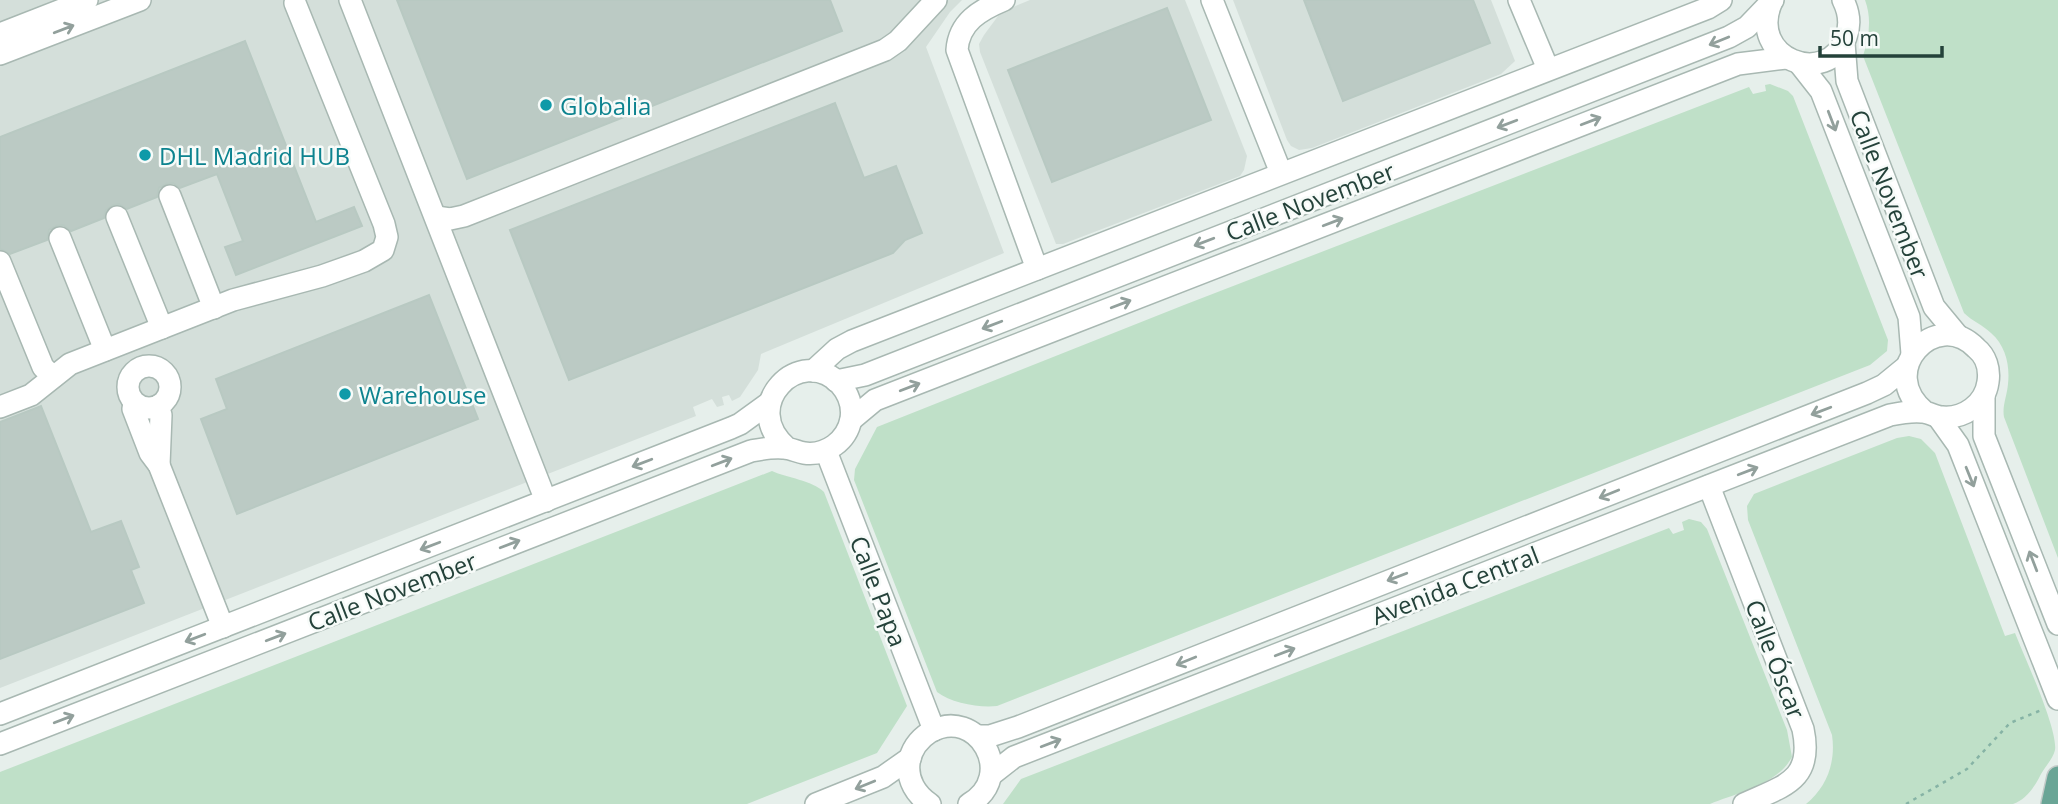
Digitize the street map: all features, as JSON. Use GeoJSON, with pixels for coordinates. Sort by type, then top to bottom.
{"type":"FeatureCollection","features":[{"type":"Feature","properties":{"kind":"main road"},"geometry":{"type":"LineString","coordinates":[[2039,804],[2054,789]]}},
{"type":"Feature","properties":{"kind":"street"},"geometry":{"type":"LineString","coordinates":[[0,34],[86,0]]}},
{"type":"Feature","properties":{"kind":"street"},"geometry":{"type":"LineString","coordinates":[[0,54],[140,0]]}},
{"type":"Feature","properties":{"kind":"street"},"geometry":{"type":"LineString","coordinates":[[350,0],[545,500]]}},
{"type":"Feature","properties":{"kind":"street"},"geometry":{"type":"LineString","coordinates":[[436,217],[450,219],[464,216],[884,50],[898,41],[936,0]]}},
{"type":"Feature","properties":{"kind":"street"},"geometry":{"type":"LineString","coordinates":[[1004,0],[984,9],[970,20],[958,39],[957,50],[1037,269]]}},
{"type":"Feature","properties":{"kind":"street"},"geometry":{"type":"LineString","coordinates":[[1212,0],[1281,173]]}},
{"type":"Feature","properties":{"kind":"street"},"geometry":{"type":"LineString","coordinates":[[1519,0],[1548,69]]}},
{"type":"Feature","properties":{"kind":"street","name":"Calle November"},"geometry":{"type":"LineString","coordinates":[[813,371],[837,349],[852,341],[1708,8],[1721,0]]}},
{"type":"Feature","properties":{"kind":"street"},"geometry":{"type":"LineString","coordinates":[[1773,0],[1768,10],[1767,32],[1771,42],[1792,60],[1812,64],[1825,60],[1836,53],[1844,43]]}},
{"type":"Feature","properties":{"kind":"street","name":"Calle November"},"geometry":{"type":"LineString","coordinates":[[836,381],[865,375],[1729,37],[1747,26],[1773,0]]}},
{"type":"Feature","properties":{"kind":"street","name":"Calle November"},"geometry":{"type":"LineString","coordinates":[[1843,0],[1849,15],[1849,29],[1844,43],[1847,81],[1934,307],[1958,336]]}},
{"type":"Feature","properties":{"kind":"street"},"geometry":{"type":"LineString","coordinates":[[0,407],[31,395],[71,364],[233,300],[322,276],[364,261],[383,250],[387,237],[380,212],[295,3]]}},
{"type":"Feature","properties":{"kind":"street","name":"Calle November"},"geometry":{"type":"LineString","coordinates":[[851,420],[875,400],[1726,69],[1762,59],[1792,60],[1821,92],[1909,317],[1909,360]]}},
{"type":"Feature","properties":{"kind":"street"},"geometry":{"type":"LineString","coordinates":[[170,196],[214,308]]}},
{"type":"Feature","properties":{"kind":"street"},"geometry":{"type":"LineString","coordinates":[[117,217],[162,328]]}},
{"type":"Feature","properties":{"kind":"street"},"geometry":{"type":"LineString","coordinates":[[60,238],[114,347],[134,374]]}},
{"type":"Feature","properties":{"kind":"street"},"geometry":{"type":"LineString","coordinates":[[1,261],[43,367],[53,377]]}},
{"type":"Feature","properties":{"kind":"street"},"geometry":{"type":"LineString","coordinates":[[2052,703],[1958,445],[1931,414],[1917,405],[1907,387],[1909,360],[1920,344],[1932,338],[1958,336],[1969,341],[1985,360],[1989,372],[1984,397],[1984,436],[2058,624]]}},
{"type":"Feature","properties":{"kind":"street","name":"Avenida Central"},"geometry":{"type":"LineString","coordinates":[[977,736],[990,736],[1018,727],[1867,393],[1884,385],[1909,360]]}},
{"type":"Feature","properties":{"kind":"street"},"geometry":{"type":"LineString","coordinates":[[134,403],[142,407],[158,406],[169,394],[168,378],[155,367],[134,374],[127,388],[150,453],[159,465],[223,627]]}},
{"type":"Feature","properties":{"kind":"street"},"geometry":{"type":"LineString","coordinates":[[813,371],[826,374],[836,381],[849,398],[851,420],[838,444],[813,454],[787,448],[773,433],[768,413],[774,392],[790,376],[813,371]]}},
{"type":"Feature","properties":{"kind":"street"},"geometry":{"type":"LineString","coordinates":[[1931,414],[1951,418],[1964,414],[1984,397]]}},
{"type":"Feature","properties":{"kind":"street","name":"Calle November"},"geometry":{"type":"LineString","coordinates":[[0,714],[740,424],[769,403]]}},
{"type":"Feature","properties":{"kind":"street"},"geometry":{"type":"LineString","coordinates":[[158,406],[161,415],[159,465]]}},
{"type":"Feature","properties":{"kind":"street","name":"Avenida Central"},"geometry":{"type":"LineString","coordinates":[[969,804],[977,800],[991,775],[1014,757],[1890,415],[1931,414]]}},
{"type":"Feature","properties":{"kind":"street","name":"Calle November"},"geometry":{"type":"LineString","coordinates":[[0,744],[741,454],[767,448],[787,448]]}},
{"type":"Feature","properties":{"kind":"street","name":"Calle Papa"},"geometry":{"type":"LineString","coordinates":[[826,451],[934,730]]}},
{"type":"Feature","properties":{"kind":"street","name":"Calle Óscar"},"geometry":{"type":"LineString","coordinates":[[1709,486],[1803,729],[1806,743],[1806,757],[1791,781],[1778,790],[1744,804]]}},
{"type":"Feature","properties":{"kind":"street"},"geometry":{"type":"LineString","coordinates":[[929,803],[914,788],[909,768],[915,746],[934,730],[956,727],[977,736],[989,754],[991,775]]}},
{"type":"Feature","properties":{"kind":"street"},"geometry":{"type":"LineString","coordinates":[[816,804],[883,777],[910,758]]}},
{"type":"Feature","properties":{"kind":"street"},"geometry":{"type":"LineString","coordinates":[[906,804],[929,803]]}},
{"type":"Feature","properties":{"kind":"path"},"geometry":{"type":"LineString","coordinates":[[1906,804],[1967,769],[2010,723],[2052,703]]}},
{"type":"Feature","properties":{"kind":"shaded area"},"geometry":{"type":"Polygon","coordinates":[[[0,0],[962,0],[950,12],[926,47],[1004,253],[761,354],[758,370],[740,397],[732,401],[729,395],[722,397],[724,405],[717,407],[712,399],[693,407],[696,416],[0,688],[0,0]]]}},
{"type":"Feature","properties":{"kind":"shaded area"},"geometry":{"type":"Polygon","coordinates":[[[1030,0],[1185,0],[1247,156],[1240,176],[1063,244],[1056,244],[979,44],[1001,12],[1030,0]]]}},
{"type":"Feature","properties":{"kind":"shaded area"},"geometry":{"type":"Polygon","coordinates":[[[1233,0],[1491,0],[1515,61],[1501,74],[1312,148],[1299,150],[1287,140],[1233,0]]]}},
{"type":"Feature","properties":{"kind":"green space"},"geometry":{"type":"Polygon","coordinates":[[[1865,0],[2058,0],[2058,558],[2004,417],[2008,377],[2003,350],[1991,333],[1964,313],[1863,56],[1869,28],[1865,0]]]}},
{"type":"Feature","properties":{"kind":"green space"},"geometry":{"type":"Polygon","coordinates":[[[1770,84],[1788,91],[1793,96],[1888,340],[1887,351],[1870,365],[997,706],[965,704],[937,692],[854,480],[855,469],[877,427],[1184,305],[1749,87],[1753,94],[1766,91],[1765,85],[1770,84]]]}},
{"type":"Feature","properties":{"kind":"green space"},"geometry":{"type":"Polygon","coordinates":[[[1909,436],[1921,439],[1935,453],[2005,636],[2015,633],[2040,692],[2055,740],[2052,757],[2031,790],[2013,804],[1806,804],[1825,782],[1833,755],[1832,735],[1748,520],[1747,506],[1754,494],[1897,438],[1909,436]]]}},
{"type":"Feature","properties":{"kind":"green space"},"geometry":{"type":"Polygon","coordinates":[[[772,471],[806,482],[824,492],[907,706],[877,753],[747,804],[0,804],[0,772],[772,471]]]}},
{"type":"Feature","properties":{"kind":"green space"},"geometry":{"type":"Polygon","coordinates":[[[1689,519],[1701,522],[1707,529],[1787,730],[1792,757],[1777,775],[1756,787],[1710,804],[1003,804],[1021,779],[1669,528],[1673,534],[1684,530],[1682,522],[1689,519]]]}},
{"type":"Feature","properties":{"kind":"building","name":"Globalia"},"geometry":{"type":"Polygon","coordinates":[[[397,0],[830,0],[842,31],[467,179],[397,0]]]}},
{"type":"Feature","properties":{"kind":"building"},"geometry":{"type":"Polygon","coordinates":[[[1304,0],[1473,0],[1490,43],[1343,101],[1304,0]]]}},
{"type":"Feature","properties":{"kind":"building"},"geometry":{"type":"Polygon","coordinates":[[[1167,8],[1211,120],[1052,182],[1008,70],[1167,8]]]}},
{"type":"Feature","properties":{"kind":"building","name":"DHL Madrid HUB"},"geometry":{"type":"Polygon","coordinates":[[[245,41],[316,222],[354,207],[362,226],[236,275],[225,247],[243,241],[217,174],[180,188],[173,183],[166,184],[159,188],[157,197],[127,209],[119,204],[113,205],[106,210],[104,218],[71,231],[63,225],[56,226],[49,230],[47,240],[10,254],[0,249],[0,137],[245,41]]]}},
{"type":"Feature","properties":{"kind":"building"},"geometry":{"type":"Polygon","coordinates":[[[835,103],[864,178],[896,166],[922,233],[905,240],[893,253],[569,380],[510,230],[835,103]]]}},
{"type":"Feature","properties":{"kind":"building","name":"Warehouse"},"geometry":{"type":"Polygon","coordinates":[[[429,295],[478,419],[237,514],[201,419],[227,409],[216,379],[429,295]]]}},
{"type":"Feature","properties":{"kind":"building"},"geometry":{"type":"Polygon","coordinates":[[[41,406],[91,532],[121,521],[139,567],[131,570],[144,603],[0,659],[0,422],[41,406]]]}},
{"type":"Feature","properties":{"kind":"place","name":"Globalia"},"geometry":{"type":"Point","coordinates":[546,105]}},
{"type":"Feature","properties":{"kind":"place","name":"DHL Madrid HUB"},"geometry":{"type":"Point","coordinates":[145,155]}},
{"type":"Feature","properties":{"kind":"place","name":"Warehouse"},"geometry":{"type":"Point","coordinates":[345,394]}}]}
